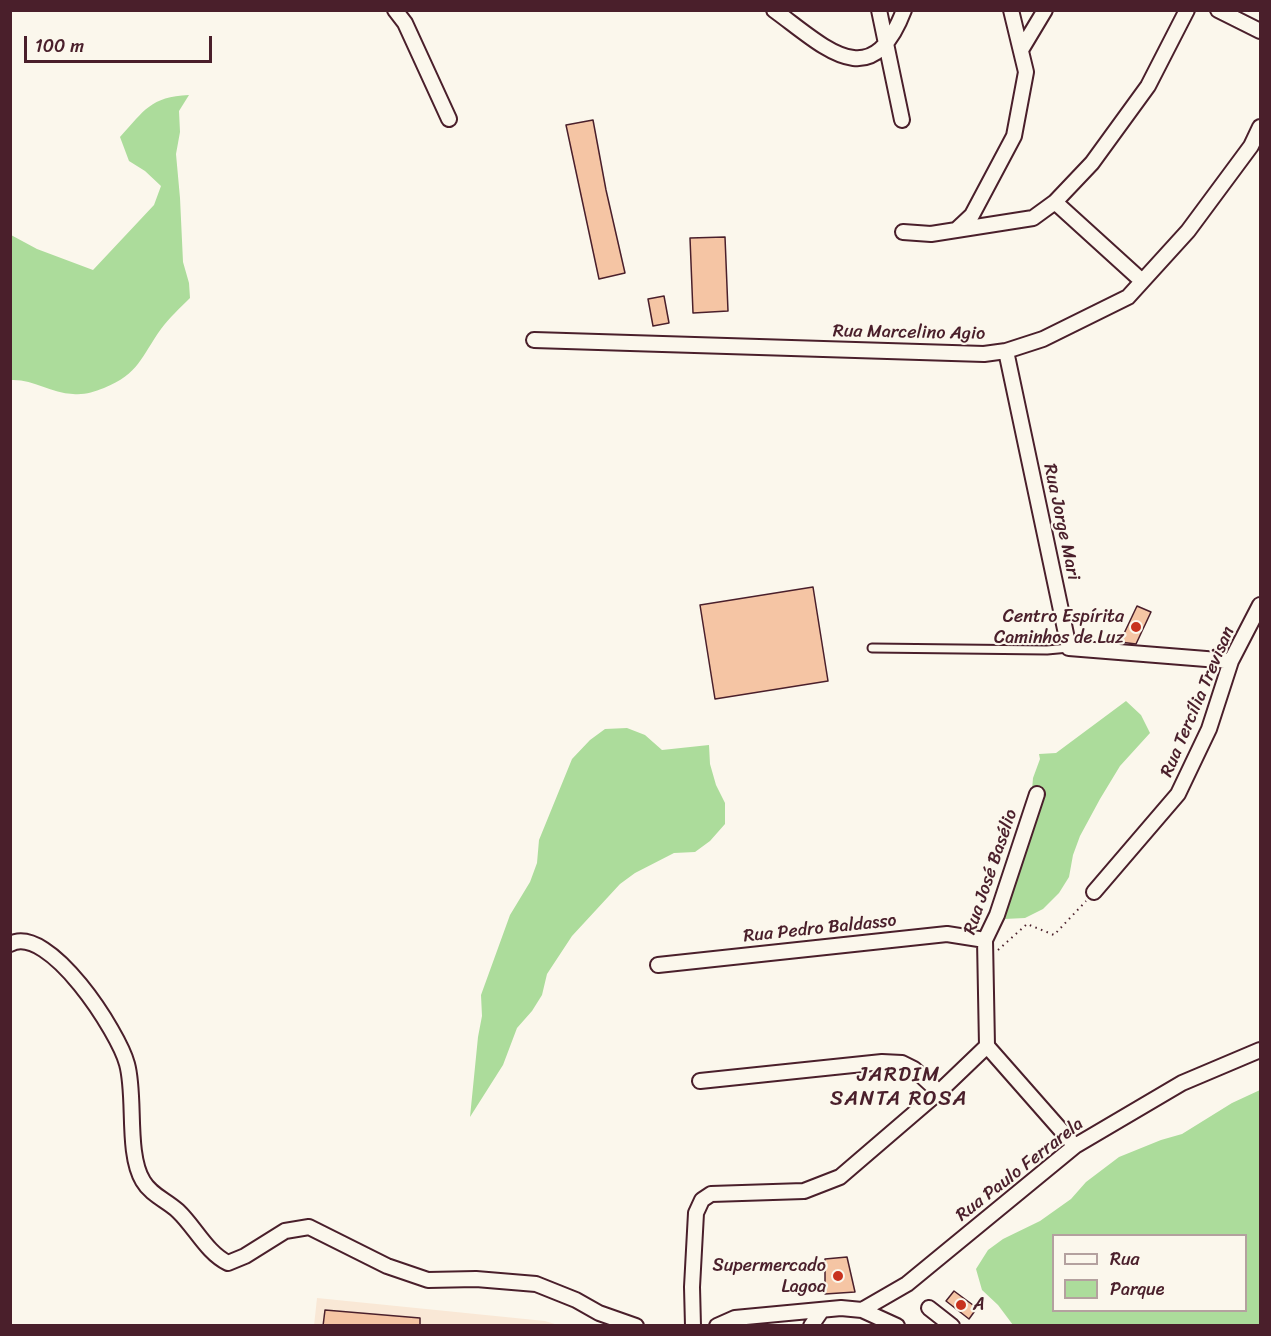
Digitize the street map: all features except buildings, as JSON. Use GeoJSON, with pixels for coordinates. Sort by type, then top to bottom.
{"type":"FeatureCollection","features":[{"type":"Feature","properties":{"kind":"street"},"geometry":{"type":"LineString","coordinates":[[394,10],[399,13],[405,23],[449,119]]}},
{"type":"Feature","properties":{"kind":"street"},"geometry":{"type":"LineString","coordinates":[[774,10],[837,55],[856,60],[871,57],[886,46],[896,31],[904,10]]}},
{"type":"Feature","properties":{"kind":"street"},"geometry":{"type":"LineString","coordinates":[[879,10],[902,120]]}},
{"type":"Feature","properties":{"kind":"street"},"geometry":{"type":"LineString","coordinates":[[956,230],[972,214],[1014,136],[1026,72],[1011,10]]}},
{"type":"Feature","properties":{"kind":"street"},"geometry":{"type":"LineString","coordinates":[[1021,50],[1045,10]]}},
{"type":"Feature","properties":{"kind":"street"},"geometry":{"type":"LineString","coordinates":[[903,232],[931,234],[1033,218],[1055,202],[1092,163],[1148,86],[1187,10]]}},
{"type":"Feature","properties":{"kind":"street"},"geometry":{"type":"LineString","coordinates":[[1218,10],[1260,31]]}},
{"type":"Feature","properties":{"kind":"street","name":"Rua Marcelino Agio"},"geometry":{"type":"LineString","coordinates":[[534,340],[984,354],[1006,351],[1043,339],[1128,297],[1188,231],[1256,143],[1260,127]]}},
{"type":"Feature","properties":{"kind":"street"},"geometry":{"type":"LineString","coordinates":[[1055,202],[1142,281]]}},
{"type":"Feature","properties":{"kind":"street","name":"Rua Jorge Mari"},"geometry":{"type":"LineString","coordinates":[[1006,351],[1069,648]]}},
{"type":"Feature","properties":{"kind":"street","name":"Rua Tercília Trevisan"},"geometry":{"type":"LineString","coordinates":[[1094,892],[1178,794],[1209,729],[1231,661],[1260,605]]}},
{"type":"Feature","properties":{"kind":"street"},"geometry":{"type":"LineString","coordinates":[[1069,648],[1231,661]]}},
{"type":"Feature","properties":{"kind":"street","name":"Rua José Basélio"},"geometry":{"type":"LineString","coordinates":[[987,1046],[984,940],[997,915],[1037,794]]}},
{"type":"Feature","properties":{"kind":"street","name":"Rua Pedro Baldasso"},"geometry":{"type":"LineString","coordinates":[[658,965],[947,934],[984,940]]}},
{"type":"Feature","properties":{"kind":"street"},"geometry":{"type":"LineString","coordinates":[[10,944],[16,941],[32,943],[56,957],[74,976],[108,1022],[127,1064],[136,1166],[143,1182],[153,1194],[176,1209],[218,1258],[228,1263],[245,1256],[285,1231],[309,1227],[387,1266],[428,1280],[536,1284],[576,1300],[599,1313],[636,1326]]}},
{"type":"Feature","properties":{"kind":"street"},"geometry":{"type":"LineString","coordinates":[[693,1326],[692,1287],[696,1213],[702,1200],[711,1194],[804,1191],[840,1177],[939,1092],[987,1046],[1075,1146]]}},
{"type":"Feature","properties":{"kind":"street","name":"Rua Paulo Ferrarela"},"geometry":{"type":"LineString","coordinates":[[862,1310],[907,1284],[1075,1146],[1182,1083],[1260,1050]]}},
{"type":"Feature","properties":{"kind":"street"},"geometry":{"type":"LineString","coordinates":[[700,1082],[882,1062],[902,1063],[914,1069],[939,1092]]}},
{"type":"Feature","properties":{"kind":"street","name":"Rua Paulo Ferrarela"},"geometry":{"type":"LineString","coordinates":[[891,1322],[907,1284]]}},
{"type":"Feature","properties":{"kind":"street"},"geometry":{"type":"LineString","coordinates":[[717,1326],[735,1318],[841,1308],[862,1310],[891,1322]]}},
{"type":"Feature","properties":{"kind":"street"},"geometry":{"type":"LineString","coordinates":[[929,1308],[952,1326]]}},
{"type":"Feature","properties":{"kind":"street"},"geometry":{"type":"LineString","coordinates":[[812,1326],[822,1310]]}},
{"type":"Feature","properties":{"kind":"lane"},"geometry":{"type":"LineString","coordinates":[[872,648],[1047,650],[1069,648]]}},
{"type":"Feature","properties":{"kind":"path"},"geometry":{"type":"LineString","coordinates":[[985,962],[1027,924],[1054,935],[1094,892]]}},
{"type":"Feature","properties":{"kind":"shaded area"},"geometry":{"type":"Polygon","coordinates":[[[317,1298],[545,1321],[558,1325],[314,1326],[317,1298]]]}},
{"type":"Feature","properties":{"kind":"green space"},"geometry":{"type":"Polygon","coordinates":[[[189,95],[179,111],[180,132],[176,154],[183,262],[189,283],[190,298],[164,325],[132,371],[116,383],[93,392],[73,394],[11,380],[11,235],[37,249],[93,270],[154,205],[161,186],[145,171],[129,161],[120,137],[143,112],[157,102],[176,96],[189,95]]]}},
{"type":"Feature","properties":{"kind":"green space"},"geometry":{"type":"Polygon","coordinates":[[[1126,701],[1141,715],[1150,733],[1120,766],[1100,799],[1080,836],[1073,855],[1069,877],[1059,893],[1043,909],[1025,918],[1004,919],[1003,898],[1031,802],[1033,778],[1040,759],[1039,754],[1056,753],[1126,701]]]}},
{"type":"Feature","properties":{"kind":"green space"},"geometry":{"type":"Polygon","coordinates":[[[627,728],[645,735],[662,750],[709,745],[710,764],[716,785],[725,803],[725,824],[710,841],[695,852],[674,853],[635,873],[620,884],[572,936],[547,974],[542,995],[517,1028],[503,1065],[470,1117],[482,1016],[481,995],[510,915],[530,882],[537,863],[539,840],[572,759],[590,740],[605,729],[627,728]]]}},
{"type":"Feature","properties":{"kind":"green space"},"geometry":{"type":"Polygon","coordinates":[[[1260,1090],[1260,1325],[1013,1325],[998,1305],[982,1290],[976,1269],[988,1250],[1003,1239],[1040,1221],[1071,1199],[1086,1182],[1119,1157],[1182,1134],[1232,1103],[1260,1090]]]}},
{"type":"Feature","properties":{"kind":"place","name":"Centro Espírita Caminhos de Luz"},"geometry":{"type":"Point","coordinates":[1136,627]}},
{"type":"Feature","properties":{"kind":"place","name":"Supermercado Lagoa"},"geometry":{"type":"Point","coordinates":[838,1276]}},
{"type":"Feature","properties":{"kind":"place","name":"A"},"geometry":{"type":"Point","coordinates":[961,1305]}},
{"type":"Feature","properties":{"kind":"district","name":"JARDIM SANTA ROSA"},"geometry":{"type":"Point","coordinates":[899,1088]}}]}
